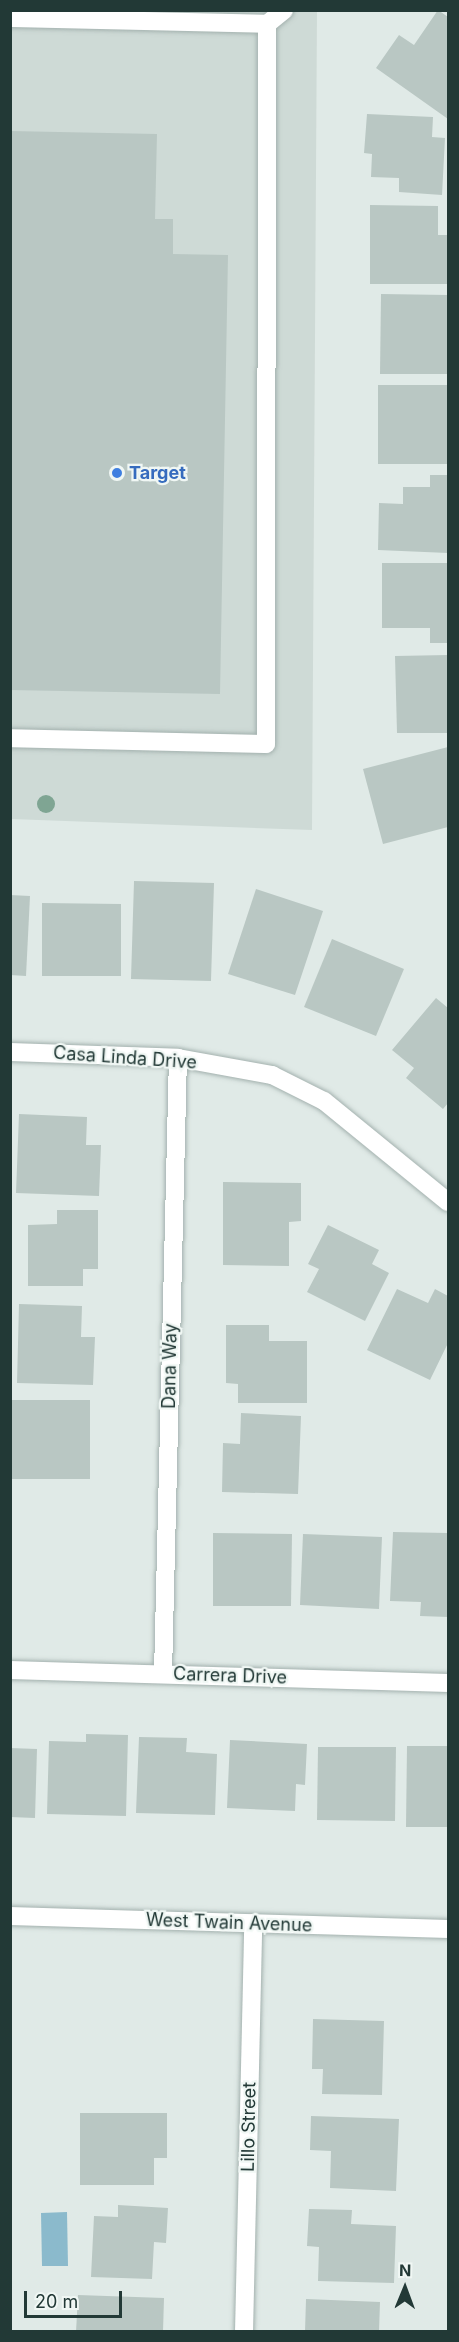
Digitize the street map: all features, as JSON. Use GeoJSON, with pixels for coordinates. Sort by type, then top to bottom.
{"type":"FeatureCollection","features":[{"type":"Feature","properties":{"kind":"street"},"geometry":{"type":"LineString","coordinates":[[10,18],[267,24],[284,10]]}},
{"type":"Feature","properties":{"kind":"street"},"geometry":{"type":"LineString","coordinates":[[10,738],[266,744],[267,24]]}},
{"type":"Feature","properties":{"kind":"street","name":"Casa Linda Drive"},"geometry":{"type":"LineString","coordinates":[[10,1052],[178,1058],[272,1075],[324,1101],[448,1202]]}},
{"type":"Feature","properties":{"kind":"street","name":"Dana Way"},"geometry":{"type":"LineString","coordinates":[[163,1674],[178,1058]]}},
{"type":"Feature","properties":{"kind":"street","name":"Carrera Drive"},"geometry":{"type":"LineString","coordinates":[[10,1670],[448,1683]]}},
{"type":"Feature","properties":{"kind":"street","name":"West Twain Avenue"},"geometry":{"type":"LineString","coordinates":[[10,1916],[448,1929]]}},
{"type":"Feature","properties":{"kind":"street","name":"Lillo Street"},"geometry":{"type":"LineString","coordinates":[[244,2331],[253,1923]]}},
{"type":"Feature","properties":{"kind":"shaded area","name":"Target"},"geometry":{"type":"Polygon","coordinates":[[[11,11],[317,11],[312,830],[11,819],[11,11]]]}},
{"type":"Feature","properties":{"kind":"water"},"geometry":{"type":"Polygon","coordinates":[[[67,2212],[68,2266],[42,2266],[41,2213],[67,2212]]]}},
{"type":"Feature","properties":{"kind":"building"},"geometry":{"type":"Polygon","coordinates":[[[438,10],[448,17],[448,119],[376,68],[399,35],[414,45],[438,10]]]}},
{"type":"Feature","properties":{"kind":"building"},"geometry":{"type":"Polygon","coordinates":[[[367,114],[433,117],[432,137],[445,138],[442,195],[399,192],[399,178],[371,177],[372,154],[364,153],[367,114]]]}},
{"type":"Feature","properties":{"kind":"building","name":"Target"},"geometry":{"type":"Polygon","coordinates":[[[10,131],[157,134],[155,219],[173,219],[173,254],[228,255],[220,694],[10,690],[10,131]]]}},
{"type":"Feature","properties":{"kind":"building"},"geometry":{"type":"Polygon","coordinates":[[[370,205],[438,206],[438,235],[448,235],[448,284],[370,284],[370,205]]]}},
{"type":"Feature","properties":{"kind":"building"},"geometry":{"type":"Polygon","coordinates":[[[381,294],[448,295],[448,374],[380,374],[381,294]]]}},
{"type":"Feature","properties":{"kind":"building"},"geometry":{"type":"Polygon","coordinates":[[[378,385],[448,385],[448,464],[378,464],[378,385]]]}},
{"type":"Feature","properties":{"kind":"building"},"geometry":{"type":"Polygon","coordinates":[[[430,475],[448,475],[448,553],[378,550],[379,503],[403,504],[403,487],[430,487],[430,475]]]}},
{"type":"Feature","properties":{"kind":"building"},"geometry":{"type":"Polygon","coordinates":[[[382,563],[448,563],[448,643],[430,643],[430,628],[382,628],[382,563]]]}},
{"type":"Feature","properties":{"kind":"building"},"geometry":{"type":"Polygon","coordinates":[[[448,655],[448,733],[397,733],[395,656],[448,655]]]}},
{"type":"Feature","properties":{"kind":"building"},"geometry":{"type":"Polygon","coordinates":[[[448,747],[448,827],[383,844],[363,769],[448,747]]]}},
{"type":"Feature","properties":{"kind":"building"},"geometry":{"type":"Polygon","coordinates":[[[134,881],[214,883],[211,981],[131,979],[134,881]]]}},
{"type":"Feature","properties":{"kind":"building"},"geometry":{"type":"Polygon","coordinates":[[[256,889],[323,911],[295,995],[228,974],[256,889]]]}},
{"type":"Feature","properties":{"kind":"building"},"geometry":{"type":"Polygon","coordinates":[[[10,895],[30,896],[26,976],[10,975],[10,895]]]}},
{"type":"Feature","properties":{"kind":"building"},"geometry":{"type":"Polygon","coordinates":[[[42,903],[121,904],[121,976],[42,976],[42,903]]]}},
{"type":"Feature","properties":{"kind":"building"},"geometry":{"type":"Polygon","coordinates":[[[332,939],[404,969],[376,1036],[304,1007],[332,939]]]}},
{"type":"Feature","properties":{"kind":"building"},"geometry":{"type":"Polygon","coordinates":[[[436,998],[448,1008],[448,1103],[443,1109],[406,1078],[414,1068],[392,1050],[436,998]]]}},
{"type":"Feature","properties":{"kind":"building"},"geometry":{"type":"Polygon","coordinates":[[[19,1114],[87,1117],[86,1145],[101,1145],[99,1196],[16,1193],[19,1114]]]}},
{"type":"Feature","properties":{"kind":"building"},"geometry":{"type":"Polygon","coordinates":[[[223,1182],[301,1183],[301,1221],[289,1222],[289,1266],[223,1265],[223,1182]]]}},
{"type":"Feature","properties":{"kind":"building"},"geometry":{"type":"Polygon","coordinates":[[[57,1210],[98,1210],[98,1269],[83,1269],[83,1286],[28,1286],[28,1225],[57,1224],[57,1210]]]}},
{"type":"Feature","properties":{"kind":"building"},"geometry":{"type":"Polygon","coordinates":[[[328,1225],[379,1250],[372,1264],[389,1273],[365,1321],[307,1292],[319,1269],[308,1264],[328,1225]]]}},
{"type":"Feature","properties":{"kind":"building"},"geometry":{"type":"Polygon","coordinates":[[[397,1289],[428,1303],[435,1289],[448,1296],[448,1343],[430,1380],[367,1350],[397,1289]]]}},
{"type":"Feature","properties":{"kind":"building"},"geometry":{"type":"Polygon","coordinates":[[[19,1304],[82,1306],[81,1337],[95,1337],[93,1385],[17,1383],[19,1304]]]}},
{"type":"Feature","properties":{"kind":"building"},"geometry":{"type":"Polygon","coordinates":[[[226,1325],[269,1325],[269,1341],[307,1341],[307,1403],[238,1403],[238,1384],[226,1383],[226,1325]]]}},
{"type":"Feature","properties":{"kind":"building"},"geometry":{"type":"Polygon","coordinates":[[[10,1400],[90,1400],[90,1479],[10,1479],[10,1400]]]}},
{"type":"Feature","properties":{"kind":"building"},"geometry":{"type":"Polygon","coordinates":[[[241,1413],[301,1416],[298,1494],[222,1492],[223,1443],[240,1444],[241,1413]]]}},
{"type":"Feature","properties":{"kind":"building"},"geometry":{"type":"Polygon","coordinates":[[[393,1532],[448,1533],[448,1617],[420,1616],[421,1602],[390,1601],[393,1532]]]}},
{"type":"Feature","properties":{"kind":"building"},"geometry":{"type":"Polygon","coordinates":[[[213,1533],[292,1534],[291,1606],[213,1606],[213,1533]]]}},
{"type":"Feature","properties":{"kind":"building"},"geometry":{"type":"Polygon","coordinates":[[[303,1534],[382,1537],[379,1609],[300,1605],[303,1534]]]}},
{"type":"Feature","properties":{"kind":"building"},"geometry":{"type":"Polygon","coordinates":[[[86,1734],[128,1735],[126,1816],[47,1814],[49,1741],[86,1742],[86,1734]]]}},
{"type":"Feature","properties":{"kind":"building"},"geometry":{"type":"Polygon","coordinates":[[[139,1737],[187,1738],[186,1752],[217,1754],[215,1815],[136,1813],[139,1737]]]}},
{"type":"Feature","properties":{"kind":"building"},"geometry":{"type":"Polygon","coordinates":[[[230,1740],[307,1744],[305,1785],[296,1784],[295,1811],[227,1808],[230,1740]]]}},
{"type":"Feature","properties":{"kind":"building"},"geometry":{"type":"Polygon","coordinates":[[[407,1746],[448,1746],[448,1827],[406,1827],[407,1746]]]}},
{"type":"Feature","properties":{"kind":"building"},"geometry":{"type":"Polygon","coordinates":[[[318,1747],[396,1747],[395,1821],[317,1820],[318,1747]]]}},
{"type":"Feature","properties":{"kind":"building"},"geometry":{"type":"Polygon","coordinates":[[[10,1748],[37,1749],[35,1818],[10,1817],[10,1748]]]}},
{"type":"Feature","properties":{"kind":"building"},"geometry":{"type":"Polygon","coordinates":[[[313,2019],[384,2021],[382,2095],[322,2094],[323,2069],[312,2069],[313,2019]]]}},
{"type":"Feature","properties":{"kind":"building"},"geometry":{"type":"Polygon","coordinates":[[[80,2113],[167,2113],[167,2158],[154,2158],[154,2185],[80,2185],[80,2113]]]}},
{"type":"Feature","properties":{"kind":"building"},"geometry":{"type":"Polygon","coordinates":[[[311,2116],[399,2119],[396,2191],[330,2188],[331,2151],[310,2150],[311,2116]]]}},
{"type":"Feature","properties":{"kind":"building"},"geometry":{"type":"Polygon","coordinates":[[[118,2205],[168,2208],[166,2243],[154,2242],[152,2279],[91,2277],[94,2216],[118,2217],[118,2205]]]}},
{"type":"Feature","properties":{"kind":"building"},"geometry":{"type":"Polygon","coordinates":[[[309,2209],[352,2210],[351,2224],[396,2226],[394,2283],[318,2281],[319,2247],[307,2246],[309,2209]]]}},
{"type":"Feature","properties":{"kind":"building"},"geometry":{"type":"Polygon","coordinates":[[[78,2295],[164,2298],[163,2332],[76,2332],[78,2295]]]}},
{"type":"Feature","properties":{"kind":"building"},"geometry":{"type":"Polygon","coordinates":[[[306,2299],[380,2302],[379,2332],[305,2332],[306,2299]]]}},
{"type":"Feature","properties":{"kind":"place","name":"Target"},"geometry":{"type":"Point","coordinates":[117,473]}}]}
